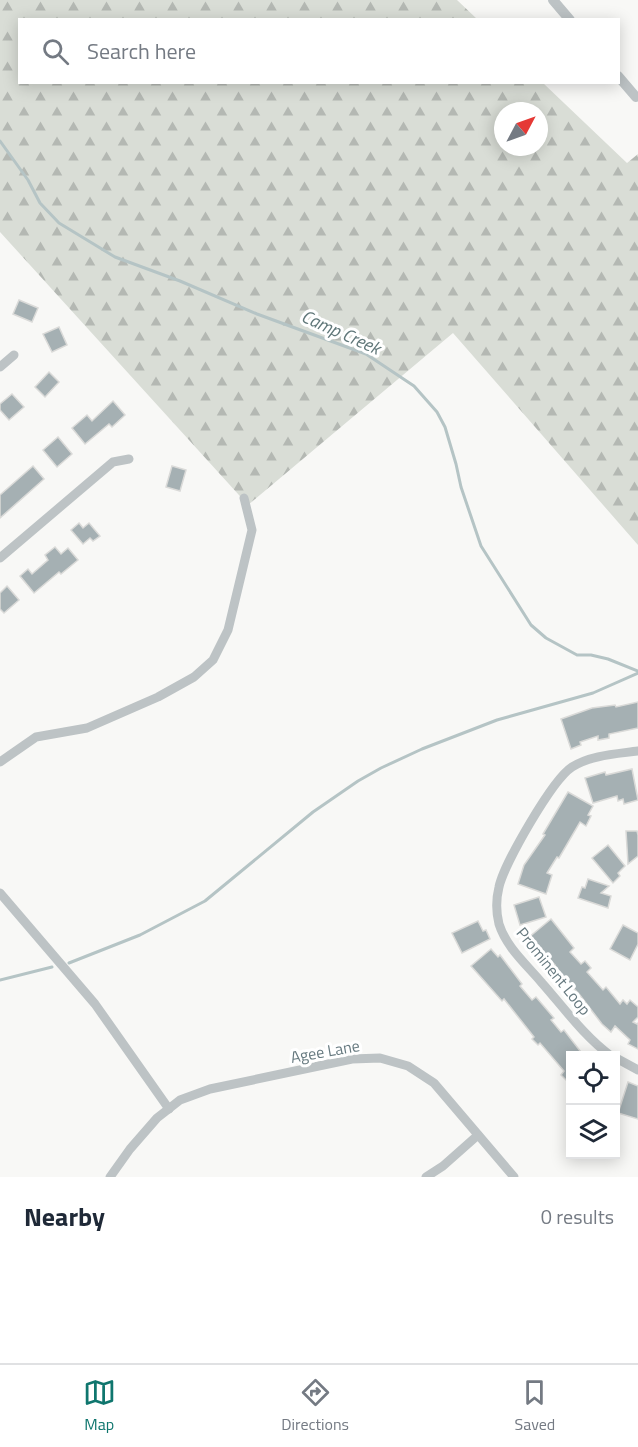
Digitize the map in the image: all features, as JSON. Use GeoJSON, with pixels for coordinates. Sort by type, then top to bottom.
{"type":"FeatureCollection","features":[{"type":"Feature","properties":{"kind":"street"},"geometry":{"type":"LineString","coordinates":[[553,0],[568,18]]}},
{"type":"Feature","properties":{"kind":"street"},"geometry":{"type":"LineString","coordinates":[[620,78],[636,97]]}},
{"type":"Feature","properties":{"kind":"street"},"geometry":{"type":"LineString","coordinates":[[0,367],[14,355]]}},
{"type":"Feature","properties":{"kind":"street"},"geometry":{"type":"LineString","coordinates":[[0,558],[113,462],[129,459]]}},
{"type":"Feature","properties":{"kind":"street"},"geometry":{"type":"LineString","coordinates":[[0,762],[36,737],[87,728],[158,697],[194,677],[213,660],[228,630],[252,530],[244,498]]}},
{"type":"Feature","properties":{"kind":"street","name":"Prominent Loop"},"geometry":{"type":"LineString","coordinates":[[605,1051],[586,1034],[510,945],[499,921],[497,894],[504,872],[560,777],[574,766],[589,760],[638,751]]}},
{"type":"Feature","properties":{"kind":"street"},"geometry":{"type":"LineString","coordinates":[[0,893],[95,1004],[169,1109]]}},
{"type":"Feature","properties":{"kind":"street","name":"Agee Lane"},"geometry":{"type":"LineString","coordinates":[[110,1177],[130,1149],[157,1118],[180,1100],[210,1089],[352,1059],[380,1058],[408,1066],[434,1083],[514,1177]]}},
{"type":"Feature","properties":{"kind":"street"},"geometry":{"type":"LineString","coordinates":[[620,1061],[638,1070]]}},
{"type":"Feature","properties":{"kind":"street"},"geometry":{"type":"LineString","coordinates":[[426,1177],[443,1166],[478,1135]]}},
{"type":"Feature","properties":{"kind":"green space"},"geometry":{"type":"Polygon","coordinates":[[[0,0],[457,0],[476,18],[18,18],[18,84],[544,84],[627,163],[638,154],[638,545],[453,333],[248,505],[0,232],[0,0]]]}},
{"type":"Feature","properties":{"kind":"building"},"geometry":{"type":"Polygon","coordinates":[[[19,300],[38,308],[32,322],[13,314],[19,300]]]}},
{"type":"Feature","properties":{"kind":"building"},"geometry":{"type":"Polygon","coordinates":[[[59,327],[67,345],[52,352],[43,334],[59,327]]]}},
{"type":"Feature","properties":{"kind":"building"},"geometry":{"type":"Polygon","coordinates":[[[49,372],[59,382],[45,397],[35,387],[49,372]]]}},
{"type":"Feature","properties":{"kind":"building"},"geometry":{"type":"Polygon","coordinates":[[[12,394],[24,407],[9,420],[0,410],[0,404],[12,394]]]}},
{"type":"Feature","properties":{"kind":"building"},"geometry":{"type":"Polygon","coordinates":[[[113,401],[125,415],[112,427],[109,424],[85,444],[72,428],[87,415],[92,421],[113,401]]]}},
{"type":"Feature","properties":{"kind":"building"},"geometry":{"type":"Polygon","coordinates":[[[58,437],[72,454],[57,467],[43,450],[58,437]]]}},
{"type":"Feature","properties":{"kind":"building"},"geometry":{"type":"Polygon","coordinates":[[[33,466],[44,479],[0,518],[0,495],[33,466]]]}},
{"type":"Feature","properties":{"kind":"building"},"geometry":{"type":"Polygon","coordinates":[[[172,466],[186,470],[180,491],[166,487],[172,466]]]}},
{"type":"Feature","properties":{"kind":"building"},"geometry":{"type":"Polygon","coordinates":[[[79,523],[83,528],[89,523],[100,536],[93,541],[90,538],[83,544],[71,530],[79,523]]]}},
{"type":"Feature","properties":{"kind":"building"},"geometry":{"type":"Polygon","coordinates":[[[55,547],[61,554],[68,548],[78,560],[61,574],[59,572],[34,593],[20,576],[28,569],[32,574],[48,560],[45,555],[55,547]]]}},
{"type":"Feature","properties":{"kind":"building"},"geometry":{"type":"Polygon","coordinates":[[[7,586],[19,600],[4,613],[0,609],[0,593],[7,586]]]}},
{"type":"Feature","properties":{"kind":"building"},"geometry":{"type":"Polygon","coordinates":[[[638,702],[638,728],[609,734],[609,738],[598,740],[598,736],[580,742],[581,745],[571,749],[561,719],[592,708],[615,705],[616,707],[638,702]]]}},
{"type":"Feature","properties":{"kind":"building"},"geometry":{"type":"Polygon","coordinates":[[[632,769],[638,800],[624,804],[623,799],[618,801],[617,796],[593,803],[585,778],[605,772],[606,775],[632,769]]]}},
{"type":"Feature","properties":{"kind":"building"},"geometry":{"type":"Polygon","coordinates":[[[568,792],[593,806],[586,826],[580,822],[559,858],[557,857],[547,873],[552,875],[546,894],[518,884],[524,865],[545,835],[543,834],[568,792]]]}},
{"type":"Feature","properties":{"kind":"building"},"geometry":{"type":"Polygon","coordinates":[[[626,831],[637,831],[638,835],[638,856],[628,864],[626,831]]]}},
{"type":"Feature","properties":{"kind":"building"},"geometry":{"type":"Polygon","coordinates":[[[608,845],[625,866],[613,883],[592,858],[608,845]]]}},
{"type":"Feature","properties":{"kind":"building"},"geometry":{"type":"Polygon","coordinates":[[[588,879],[609,886],[601,893],[611,896],[608,908],[578,898],[588,879]]]}},
{"type":"Feature","properties":{"kind":"building"},"geometry":{"type":"Polygon","coordinates":[[[539,897],[546,917],[520,925],[514,905],[539,897]]]}},
{"type":"Feature","properties":{"kind":"building"},"geometry":{"type":"Polygon","coordinates":[[[551,919],[574,948],[570,952],[581,964],[585,961],[591,968],[587,972],[603,990],[606,987],[620,1004],[623,1000],[627,1004],[630,1000],[638,1007],[638,1017],[633,1022],[638,1023],[638,1049],[628,1044],[630,1040],[615,1026],[611,1032],[602,1024],[579,994],[553,967],[555,965],[528,938],[551,919]]]}},
{"type":"Feature","properties":{"kind":"building"},"geometry":{"type":"Polygon","coordinates":[[[478,921],[490,939],[462,953],[452,933],[478,921]]]}},
{"type":"Feature","properties":{"kind":"building"},"geometry":{"type":"Polygon","coordinates":[[[623,925],[638,933],[638,944],[630,960],[610,949],[623,925]]]}},
{"type":"Feature","properties":{"kind":"building"},"geometry":{"type":"Polygon","coordinates":[[[491,949],[498,957],[500,955],[522,984],[520,986],[532,1000],[536,997],[554,1018],[551,1020],[561,1032],[564,1030],[580,1051],[566,1051],[566,1080],[561,1075],[564,1071],[540,1043],[538,1045],[532,1039],[534,1037],[504,999],[502,1001],[471,966],[491,949]]]}},
{"type":"Feature","properties":{"kind":"building"},"geometry":{"type":"Polygon","coordinates":[[[628,1082],[638,1086],[638,1119],[620,1114],[628,1082]]]}},
{"type":"Feature","properties":{"kind":"waterway","name":"Camp Creek"},"geometry":{"type":"LineString","coordinates":[[0,141],[28,180],[40,203],[59,223],[115,257],[180,281],[257,314],[366,354],[414,386],[437,412],[445,427],[461,487],[481,546],[531,625],[546,638],[577,655],[608,659],[638,671]]}},
{"type":"Feature","properties":{"kind":"waterway"},"geometry":{"type":"LineString","coordinates":[[69,963],[140,935],[205,901],[313,812],[381,768],[422,749],[497,720],[593,693],[638,673]]}},
{"type":"Feature","properties":{"kind":"waterway"},"geometry":{"type":"LineString","coordinates":[[0,980],[52,967]]}}]}
